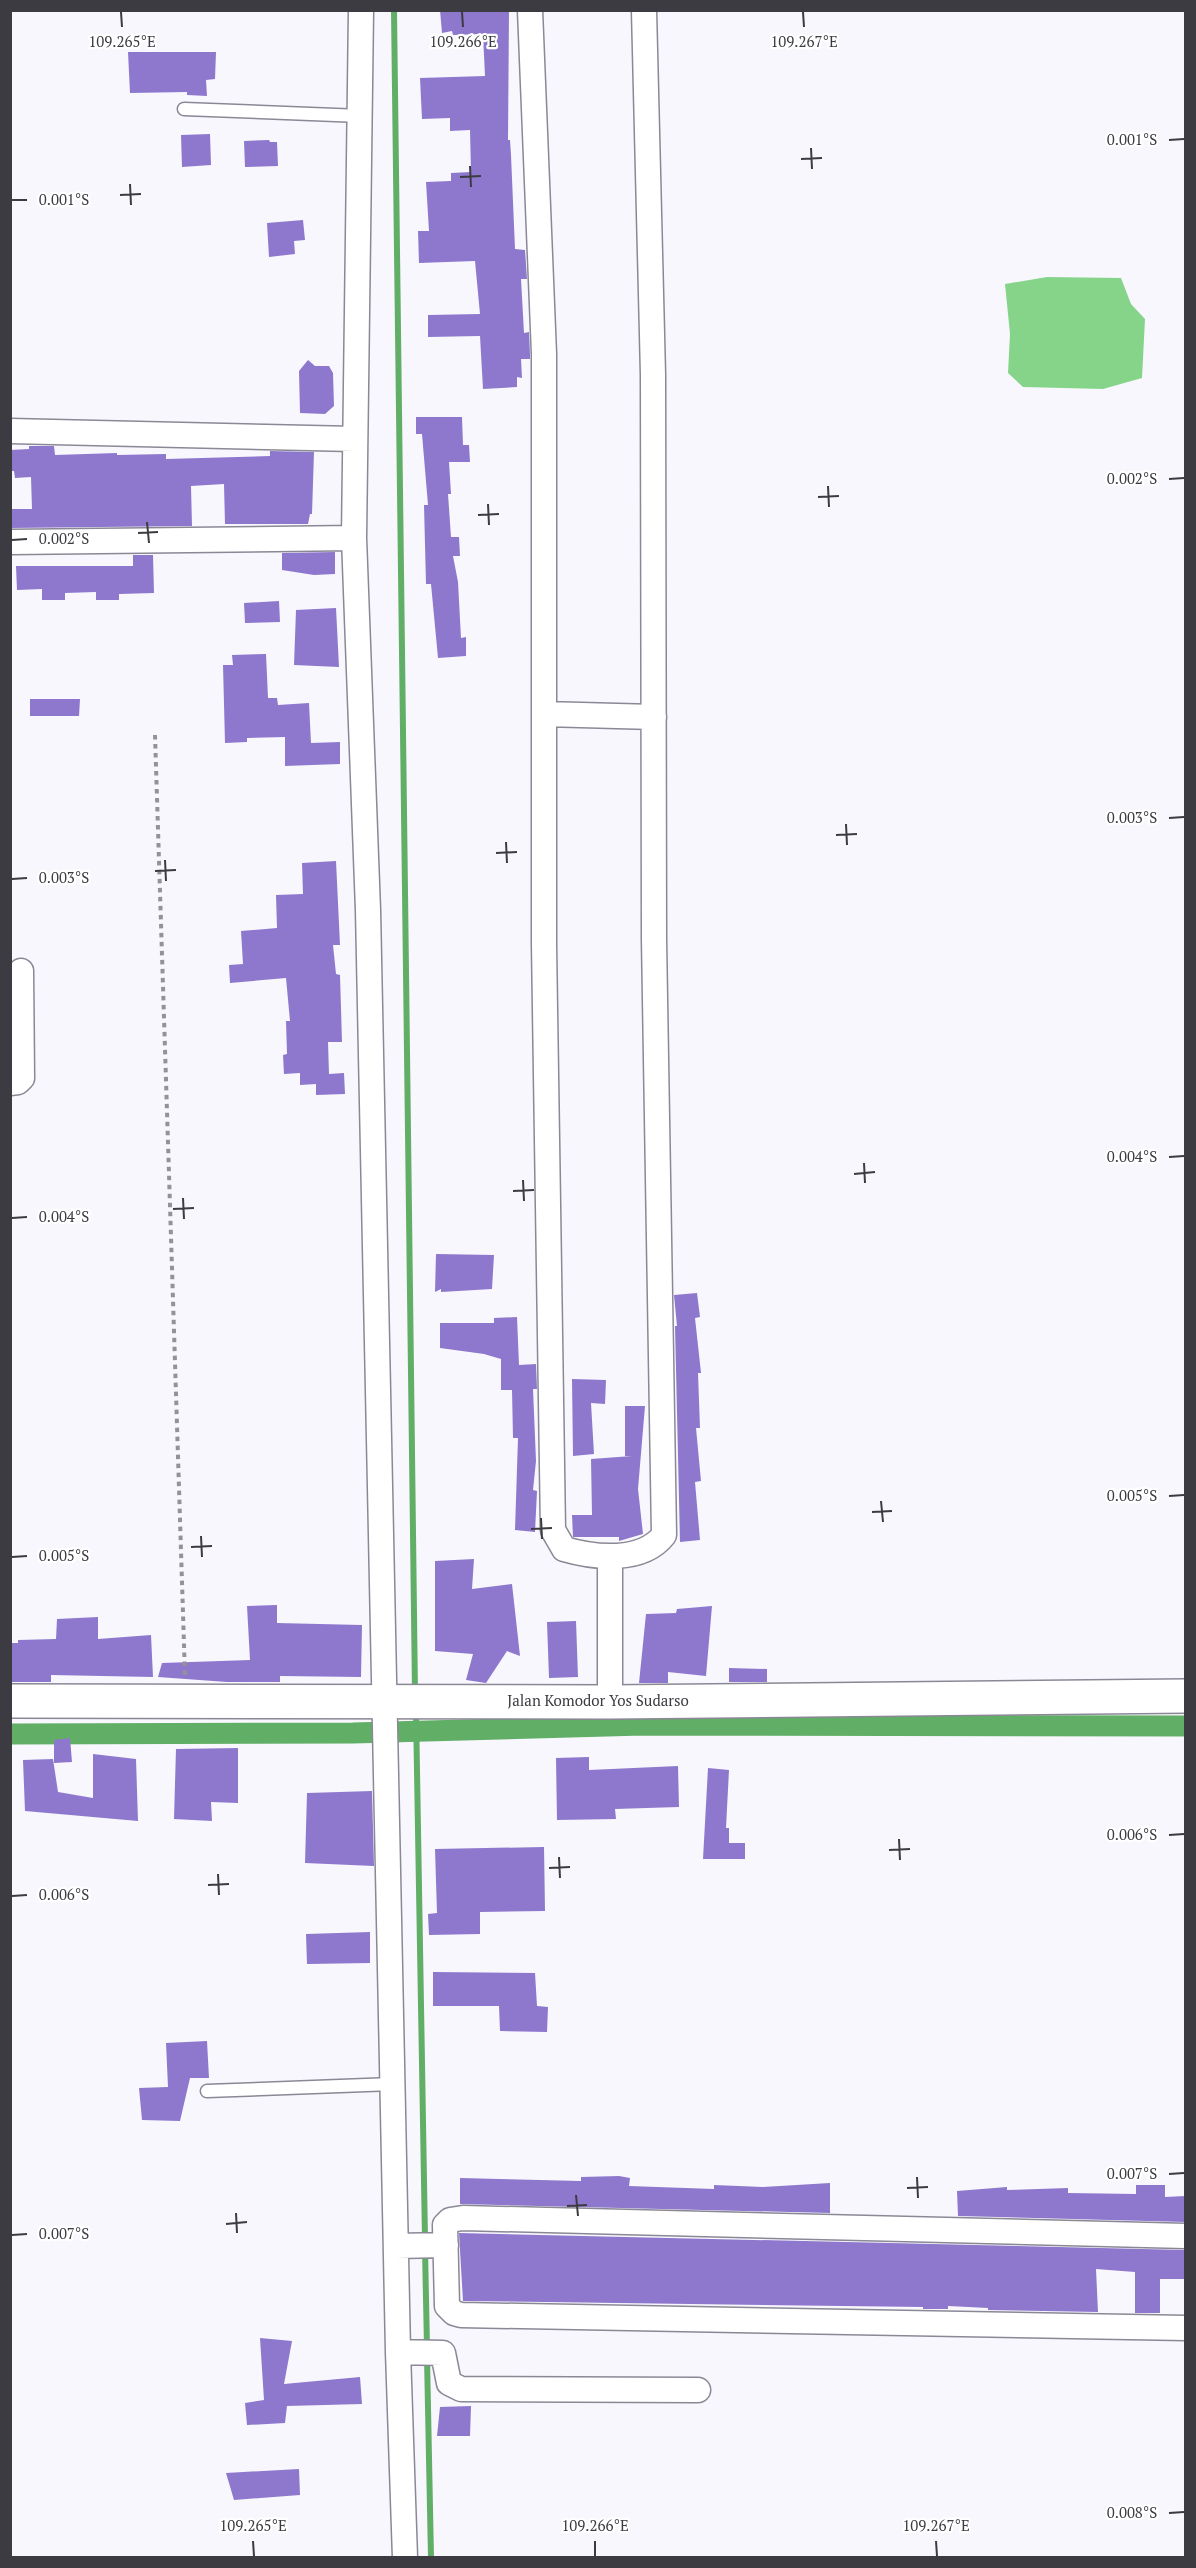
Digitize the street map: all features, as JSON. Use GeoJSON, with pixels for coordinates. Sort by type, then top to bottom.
{"type":"FeatureCollection","features":[{"type":"Feature","properties":{"kind":"street"},"geometry":{"type":"LineString","coordinates":[[361,10],[354,538],[368,910],[389,1707],[387,1753],[393,2084],[401,2245],[405,2558]]}},
{"type":"Feature","properties":{"kind":"street"},"geometry":{"type":"LineString","coordinates":[[530,10],[544,354],[544,944],[553,1530],[564,1549],[610,1557],[652,1546],[664,1535],[654,939],[653,375],[644,10]]}},
{"type":"Feature","properties":{"kind":"street"},"geometry":{"type":"LineString","coordinates":[[10,430],[354,439]]}},
{"type":"Feature","properties":{"kind":"street"},"geometry":{"type":"LineString","coordinates":[[10,542],[354,538]]}},
{"type":"Feature","properties":{"kind":"street"},"geometry":{"type":"LineString","coordinates":[[544,714],[654,717]]}},
{"type":"Feature","properties":{"kind":"street"},"geometry":{"type":"LineString","coordinates":[[10,1083],[18,1082],[22,1078],[21,971]]}},
{"type":"Feature","properties":{"kind":"street"},"geometry":{"type":"LineString","coordinates":[[610,1557],[610,1702]]}},
{"type":"Feature","properties":{"kind":"street","name":"Jalan Komodor Yos Sudarso"},"geometry":{"type":"LineString","coordinates":[[10,1701],[185,1701],[389,1707],[440,1700],[610,1702],[1185,1696]]}},
{"type":"Feature","properties":{"kind":"street"},"geometry":{"type":"LineString","coordinates":[[1185,2236],[463,2218],[450,2220],[445,2225],[441,2245],[447,2306],[454,2313],[461,2315],[1185,2328]]}},
{"type":"Feature","properties":{"kind":"street"},"geometry":{"type":"LineString","coordinates":[[401,2245],[441,2245]]}},
{"type":"Feature","properties":{"kind":"street"},"geometry":{"type":"LineString","coordinates":[[401,2352],[443,2353],[449,2383],[461,2389],[698,2390]]}},
{"type":"Feature","properties":{"kind":"lane"},"geometry":{"type":"LineString","coordinates":[[183,109],[361,116]]}},
{"type":"Feature","properties":{"kind":"lane"},"geometry":{"type":"LineString","coordinates":[[207,2091],[393,2084]]}},
{"type":"Feature","properties":{"kind":"path"},"geometry":{"type":"LineString","coordinates":[[155,735],[185,1701]]}},
{"type":"Feature","properties":{"kind":"green space"},"geometry":{"type":"Polygon","coordinates":[[[1047,277],[1121,278],[1131,304],[1145,319],[1142,378],[1103,389],[1023,387],[1008,373],[1010,334],[1005,284],[1047,277]]]}},
{"type":"Feature","properties":{"kind":"building"},"geometry":{"type":"Polygon","coordinates":[[[440,10],[509,10],[508,140],[510,140],[511,155],[515,249],[525,250],[527,279],[521,279],[524,333],[529,332],[530,354],[530,359],[521,359],[522,378],[517,377],[517,387],[483,389],[480,336],[428,337],[428,315],[480,314],[475,261],[419,263],[418,231],[429,231],[426,182],[451,181],[451,173],[471,172],[470,130],[450,131],[450,118],[422,119],[420,78],[485,76],[483,34],[453,35],[452,31],[442,33],[440,10]]]}},
{"type":"Feature","properties":{"kind":"building"},"geometry":{"type":"Polygon","coordinates":[[[128,52],[216,52],[215,79],[206,80],[207,96],[187,95],[187,92],[130,93],[128,52]]]}},
{"type":"Feature","properties":{"kind":"building"},"geometry":{"type":"Polygon","coordinates":[[[210,134],[211,165],[182,167],[181,135],[210,134]]]}},
{"type":"Feature","properties":{"kind":"building"},"geometry":{"type":"Polygon","coordinates":[[[244,141],[277,142],[278,166],[245,167],[244,141]]]}},
{"type":"Feature","properties":{"kind":"building"},"geometry":{"type":"Polygon","coordinates":[[[303,220],[305,240],[294,241],[295,254],[269,257],[267,223],[303,220]]]}},
{"type":"Feature","properties":{"kind":"building"},"geometry":{"type":"Polygon","coordinates":[[[308,360],[315,366],[329,366],[333,373],[334,406],[325,414],[300,413],[299,371],[308,360]]]}},
{"type":"Feature","properties":{"kind":"building"},"geometry":{"type":"Polygon","coordinates":[[[416,417],[462,417],[463,445],[469,445],[470,462],[449,462],[451,494],[448,494],[451,537],[459,537],[460,556],[453,556],[458,582],[461,638],[466,637],[466,656],[438,658],[431,584],[426,584],[424,505],[428,505],[422,434],[416,434],[416,417]]]}},
{"type":"Feature","properties":{"kind":"building"},"geometry":{"type":"Polygon","coordinates":[[[29,446],[54,446],[55,455],[166,454],[166,459],[270,456],[270,451],[314,452],[312,514],[310,514],[308,524],[225,524],[224,484],[191,486],[192,526],[10,528],[10,509],[32,509],[31,477],[15,478],[14,471],[10,471],[10,450],[29,449],[29,446]]]}},
{"type":"Feature","properties":{"kind":"building"},"geometry":{"type":"Polygon","coordinates":[[[335,552],[335,574],[314,575],[282,570],[282,553],[335,552]]]}},
{"type":"Feature","properties":{"kind":"building"},"geometry":{"type":"Polygon","coordinates":[[[133,555],[153,555],[154,593],[119,594],[119,600],[96,600],[96,592],[65,593],[65,600],[42,600],[42,589],[17,590],[16,566],[133,566],[133,555]]]}},
{"type":"Feature","properties":{"kind":"building"},"geometry":{"type":"Polygon","coordinates":[[[279,601],[280,622],[245,623],[244,603],[279,601]]]}},
{"type":"Feature","properties":{"kind":"building"},"geometry":{"type":"Polygon","coordinates":[[[336,608],[339,667],[294,665],[296,610],[336,608]]]}},
{"type":"Feature","properties":{"kind":"building"},"geometry":{"type":"Polygon","coordinates":[[[266,654],[268,698],[277,698],[278,705],[309,703],[311,743],[340,742],[340,764],[285,766],[285,737],[247,738],[247,742],[225,743],[223,665],[233,665],[232,655],[266,654]]]}},
{"type":"Feature","properties":{"kind":"building"},"geometry":{"type":"Polygon","coordinates":[[[30,699],[80,699],[79,716],[30,716],[30,699]]]}},
{"type":"Feature","properties":{"kind":"building"},"geometry":{"type":"Polygon","coordinates":[[[336,861],[340,945],[333,945],[336,974],[340,975],[342,1042],[328,1042],[329,1074],[344,1073],[345,1094],[316,1095],[316,1084],[300,1085],[300,1073],[284,1074],[283,1055],[287,1054],[286,1021],[290,1021],[286,978],[230,983],[229,965],[243,964],[241,931],[277,928],[276,895],[303,894],[302,863],[336,861]]]}},
{"type":"Feature","properties":{"kind":"building"},"geometry":{"type":"Polygon","coordinates":[[[436,1254],[494,1255],[492,1289],[441,1292],[441,1289],[435,1292],[436,1254]]]}},
{"type":"Feature","properties":{"kind":"building"},"geometry":{"type":"Polygon","coordinates":[[[697,1293],[700,1317],[695,1318],[701,1373],[698,1373],[700,1428],[696,1428],[701,1481],[695,1482],[700,1540],[680,1542],[675,1326],[677,1326],[674,1295],[697,1293]]]}},
{"type":"Feature","properties":{"kind":"building"},"geometry":{"type":"Polygon","coordinates":[[[517,1317],[519,1365],[536,1364],[537,1389],[533,1389],[536,1461],[533,1490],[537,1491],[535,1532],[515,1530],[518,1438],[513,1438],[512,1390],[501,1390],[501,1359],[484,1354],[440,1348],[440,1323],[494,1323],[494,1318],[517,1317]]]}},
{"type":"Feature","properties":{"kind":"building"},"geometry":{"type":"Polygon","coordinates":[[[572,1379],[606,1380],[605,1404],[591,1403],[594,1454],[573,1456],[572,1379]]]}},
{"type":"Feature","properties":{"kind":"building"},"geometry":{"type":"Polygon","coordinates":[[[625,1406],[645,1406],[638,1489],[643,1534],[619,1541],[619,1537],[573,1537],[572,1515],[592,1515],[591,1459],[632,1456],[625,1456],[625,1406]]]}},
{"type":"Feature","properties":{"kind":"building"},"geometry":{"type":"Polygon","coordinates":[[[474,1559],[472,1589],[512,1584],[520,1656],[507,1651],[486,1683],[466,1680],[473,1654],[435,1651],[435,1561],[474,1559]]]}},
{"type":"Feature","properties":{"kind":"building"},"geometry":{"type":"Polygon","coordinates":[[[277,1605],[277,1623],[362,1625],[361,1677],[280,1676],[280,1682],[227,1682],[158,1677],[162,1663],[250,1660],[247,1606],[277,1605]]]}},
{"type":"Feature","properties":{"kind":"building"},"geometry":{"type":"Polygon","coordinates":[[[712,1606],[706,1676],[668,1672],[668,1683],[639,1683],[646,1614],[676,1613],[677,1609],[712,1606]]]}},
{"type":"Feature","properties":{"kind":"building"},"geometry":{"type":"Polygon","coordinates":[[[98,1617],[98,1639],[151,1635],[153,1677],[51,1675],[51,1682],[10,1682],[10,1643],[18,1643],[18,1640],[56,1639],[57,1619],[98,1617]]]}},
{"type":"Feature","properties":{"kind":"building"},"geometry":{"type":"Polygon","coordinates":[[[576,1621],[578,1677],[549,1678],[547,1622],[576,1621]]]}},
{"type":"Feature","properties":{"kind":"building"},"geometry":{"type":"Polygon","coordinates":[[[729,1668],[767,1669],[767,1682],[729,1682],[729,1668]]]}},
{"type":"Feature","properties":{"kind":"building"},"geometry":{"type":"Polygon","coordinates":[[[70,1738],[72,1762],[54,1763],[54,1740],[70,1738]]]}},
{"type":"Feature","properties":{"kind":"building"},"geometry":{"type":"Polygon","coordinates":[[[238,1748],[238,1803],[211,1802],[212,1821],[174,1819],[176,1749],[238,1748]]]}},
{"type":"Feature","properties":{"kind":"building"},"geometry":{"type":"Polygon","coordinates":[[[93,1754],[136,1759],[138,1821],[25,1811],[23,1760],[53,1759],[58,1792],[93,1798],[93,1754]]]}},
{"type":"Feature","properties":{"kind":"building"},"geometry":{"type":"Polygon","coordinates":[[[589,1757],[589,1770],[678,1766],[679,1807],[615,1809],[616,1819],[557,1820],[556,1758],[589,1757]]]}},
{"type":"Feature","properties":{"kind":"building"},"geometry":{"type":"Polygon","coordinates":[[[708,1768],[729,1770],[726,1828],[729,1828],[729,1843],[745,1843],[745,1859],[703,1859],[708,1768]]]}},
{"type":"Feature","properties":{"kind":"building"},"geometry":{"type":"Polygon","coordinates":[[[372,1791],[374,1866],[305,1863],[307,1793],[372,1791]]]}},
{"type":"Feature","properties":{"kind":"building"},"geometry":{"type":"Polygon","coordinates":[[[544,1847],[545,1911],[480,1912],[480,1934],[429,1935],[428,1914],[437,1913],[435,1849],[544,1847]]]}},
{"type":"Feature","properties":{"kind":"building"},"geometry":{"type":"Polygon","coordinates":[[[370,1932],[370,1963],[307,1964],[306,1934],[370,1932]]]}},
{"type":"Feature","properties":{"kind":"building"},"geometry":{"type":"Polygon","coordinates":[[[433,1972],[535,1973],[537,2006],[548,2007],[547,2032],[500,2031],[499,2006],[433,2006],[433,1972]]]}},
{"type":"Feature","properties":{"kind":"building"},"geometry":{"type":"Polygon","coordinates":[[[207,2041],[209,2078],[190,2078],[180,2121],[142,2120],[139,2088],[168,2087],[166,2043],[207,2041]]]}},
{"type":"Feature","properties":{"kind":"building"},"geometry":{"type":"Polygon","coordinates":[[[581,2177],[630,2178],[629,2186],[714,2189],[714,2185],[763,2187],[830,2183],[830,2213],[460,2204],[460,2178],[581,2181],[581,2177]]]}},
{"type":"Feature","properties":{"kind":"building"},"geometry":{"type":"Polygon","coordinates":[[[1136,2185],[1165,2185],[1165,2197],[1185,2196],[1185,2222],[958,2216],[957,2191],[1007,2187],[1007,2190],[1068,2188],[1068,2193],[1136,2194],[1136,2185]]]}},
{"type":"Feature","properties":{"kind":"building"},"geometry":{"type":"Polygon","coordinates":[[[459,2233],[1185,2250],[1185,2279],[1160,2279],[1160,2313],[1135,2313],[1135,2272],[1096,2269],[1098,2312],[988,2310],[988,2308],[948,2306],[948,2309],[923,2309],[923,2307],[463,2301],[459,2233]]]}},
{"type":"Feature","properties":{"kind":"building"},"geometry":{"type":"Polygon","coordinates":[[[260,2338],[292,2341],[284,2384],[360,2377],[362,2404],[287,2406],[285,2423],[247,2425],[245,2403],[264,2400],[260,2338]]]}},
{"type":"Feature","properties":{"kind":"building"},"geometry":{"type":"Polygon","coordinates":[[[471,2406],[470,2436],[437,2436],[440,2407],[471,2406]]]}},
{"type":"Feature","properties":{"kind":"building"},"geometry":{"type":"Polygon","coordinates":[[[299,2469],[300,2495],[234,2500],[226,2473],[299,2469]]]}},
{"type":"Feature","properties":{"kind":"waterway"},"geometry":{"type":"LineString","coordinates":[[394,10],[415,1693]]}},
{"type":"Feature","properties":{"kind":"waterway"},"geometry":{"type":"LineString","coordinates":[[416,1712],[425,2239]]}},
{"type":"Feature","properties":{"kind":"waterway"},"geometry":{"type":"LineString","coordinates":[[10,1734],[353,1733],[643,1725],[1186,1726]]}},
{"type":"Feature","properties":{"kind":"waterway"},"geometry":{"type":"LineString","coordinates":[[425,2249],[427,2347]]}},
{"type":"Feature","properties":{"kind":"waterway"},"geometry":{"type":"LineString","coordinates":[[427,2357],[431,2558]]}}]}
